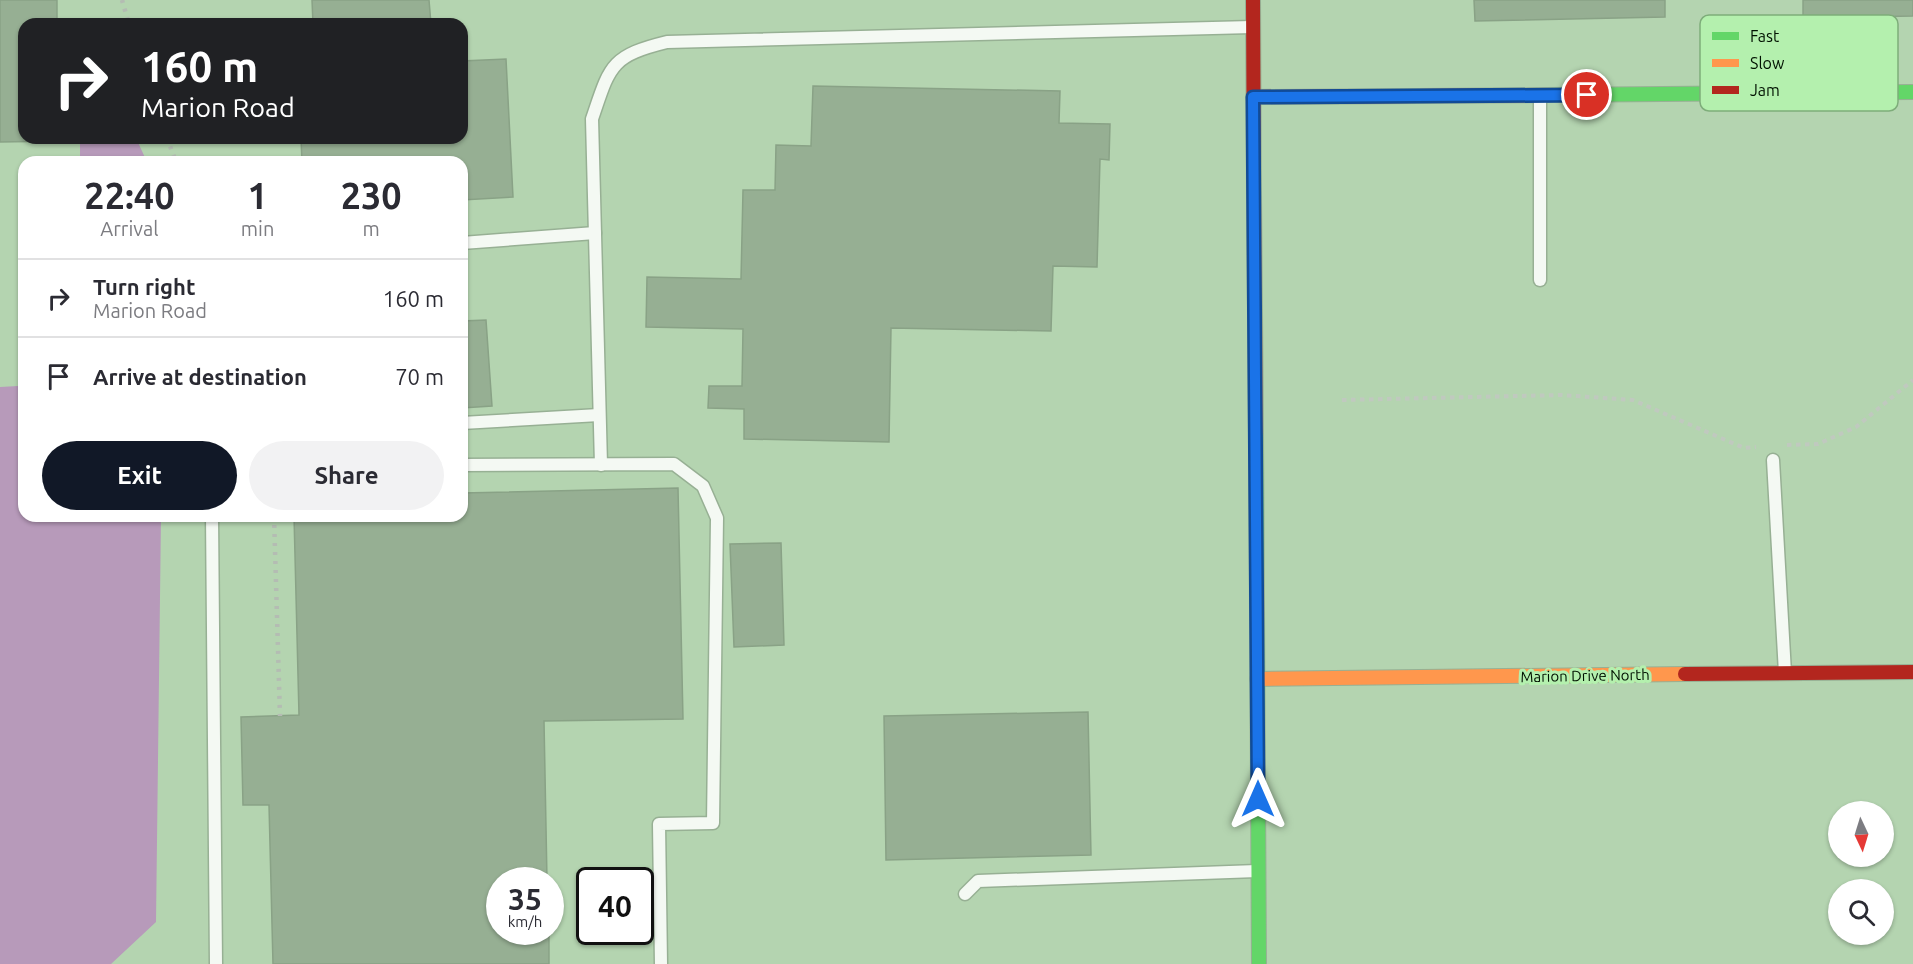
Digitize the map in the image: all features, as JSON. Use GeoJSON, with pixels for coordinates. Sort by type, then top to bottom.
{"type":"FeatureCollection","features":[{"type":"Feature","properties":{"kind":"street"},"geometry":{"type":"LineString","coordinates":[[1253,0],[1259,964]]}},
{"type":"Feature","properties":{"kind":"street"},"geometry":{"type":"LineString","coordinates":[[1898,92],[1913,92]]}},
{"type":"Feature","properties":{"kind":"street"},"geometry":{"type":"LineString","coordinates":[[1253,97],[1700,94]]}},
{"type":"Feature","properties":{"kind":"street","name":"Marion Drive North"},"geometry":{"type":"LineString","coordinates":[[1257,680],[1913,672]]}},
{"type":"Feature","properties":{"kind":"lane"},"geometry":{"type":"LineString","coordinates":[[601,465],[592,118],[608,71],[635,50],[667,42],[1253,27]]}},
{"type":"Feature","properties":{"kind":"lane"},"geometry":{"type":"LineString","coordinates":[[1540,95],[1540,280]]}},
{"type":"Feature","properties":{"kind":"lane"},"geometry":{"type":"LineString","coordinates":[[468,243],[594,233]]}},
{"type":"Feature","properties":{"kind":"lane"},"geometry":{"type":"LineString","coordinates":[[468,423],[599,415]]}},
{"type":"Feature","properties":{"kind":"lane"},"geometry":{"type":"LineString","coordinates":[[1773,460],[1785,674]]}},
{"type":"Feature","properties":{"kind":"lane"},"geometry":{"type":"LineString","coordinates":[[468,465],[674,464],[703,486],[717,518],[713,823],[659,824],[661,964]]}},
{"type":"Feature","properties":{"kind":"lane"},"geometry":{"type":"LineString","coordinates":[[212,522],[216,964]]}},
{"type":"Feature","properties":{"kind":"lane"},"geometry":{"type":"LineString","coordinates":[[965,894],[978,881],[1259,871]]}},
{"type":"Feature","properties":{"kind":"path"},"geometry":{"type":"LineString","coordinates":[[1784,446],[1818,444],[1856,428],[1913,380]]}},
{"type":"Feature","properties":{"kind":"path"},"geometry":{"type":"LineString","coordinates":[[1342,400],[1561,395],[1633,400],[1744,448],[1763,447]]}},
{"type":"Feature","properties":{"kind":"shaded area"},"geometry":{"type":"Polygon","coordinates":[[[80,144],[139,144],[144,156],[80,156],[80,144]]]}},
{"type":"Feature","properties":{"kind":"shaded area"},"geometry":{"type":"Polygon","coordinates":[[[18,386],[18,522],[161,522],[156,922],[111,964],[0,964],[0,387],[18,386]]]}},
{"type":"Feature","properties":{"kind":"building"},"geometry":{"type":"Polygon","coordinates":[[[0,0],[57,0],[57,18],[18,18],[18,142],[0,142],[0,0]]]}},
{"type":"Feature","properties":{"kind":"building"},"geometry":{"type":"Polygon","coordinates":[[[312,0],[429,0],[430,18],[313,18],[312,0]]]}},
{"type":"Feature","properties":{"kind":"building"},"geometry":{"type":"Polygon","coordinates":[[[1474,0],[1665,0],[1665,17],[1475,21],[1474,0]]]}},
{"type":"Feature","properties":{"kind":"building"},"geometry":{"type":"Polygon","coordinates":[[[1803,0],[1913,0],[1913,16],[1803,15],[1803,0]]]}},
{"type":"Feature","properties":{"kind":"building"},"geometry":{"type":"Polygon","coordinates":[[[506,59],[513,197],[468,200],[468,156],[302,156],[301,144],[468,144],[468,61],[506,59]]]}},
{"type":"Feature","properties":{"kind":"building"},"geometry":{"type":"Polygon","coordinates":[[[813,86],[1060,91],[1059,123],[1110,124],[1109,160],[1100,159],[1097,267],[1053,266],[1051,331],[891,328],[889,442],[744,439],[744,409],[708,408],[709,386],[742,386],[743,329],[646,327],[647,277],[741,279],[743,190],[775,190],[776,145],[811,146],[813,86]]]}},
{"type":"Feature","properties":{"kind":"building"},"geometry":{"type":"Polygon","coordinates":[[[486,320],[492,406],[468,408],[468,321],[486,320]]]}},
{"type":"Feature","properties":{"kind":"building"},"geometry":{"type":"Polygon","coordinates":[[[678,488],[683,719],[544,721],[547,867],[486,867],[486,945],[549,945],[549,964],[273,964],[269,805],[243,805],[241,717],[299,715],[294,522],[468,522],[468,493],[678,488]]]}},
{"type":"Feature","properties":{"kind":"building"},"geometry":{"type":"Polygon","coordinates":[[[781,543],[784,645],[734,647],[730,544],[781,543]]]}},
{"type":"Feature","properties":{"kind":"building"},"geometry":{"type":"Polygon","coordinates":[[[1088,712],[1091,855],[886,860],[884,716],[1088,712]]]}},
{"type":"Feature","properties":{"kind":"railway"},"geometry":{"type":"LineString","coordinates":[[122,0],[127,18]]}},
{"type":"Feature","properties":{"kind":"railway"},"geometry":{"type":"LineString","coordinates":[[169,144],[174,156]]}},
{"type":"Feature","properties":{"kind":"railway"},"geometry":{"type":"LineString","coordinates":[[274,522],[280,716]]}},
{"type":"Feature","properties":{"kind":"traffic: fast"},"geometry":{"type":"LineString","coordinates":[[1898,92],[1913,92]]}},
{"type":"Feature","properties":{"kind":"traffic: fast"},"geometry":{"type":"LineString","coordinates":[[1546,95],[1700,94]]}},
{"type":"Feature","properties":{"kind":"traffic: fast"},"geometry":{"type":"LineString","coordinates":[[1256,432],[1259,964]]}},
{"type":"Feature","properties":{"kind":"traffic: slow"},"geometry":{"type":"LineString","coordinates":[[1254,195],[1256,432]]}},
{"type":"Feature","properties":{"kind":"traffic: slow"},"geometry":{"type":"LineString","coordinates":[[1257,679],[1685,674]]}},
{"type":"Feature","properties":{"kind":"traffic: jam"},"geometry":{"type":"LineString","coordinates":[[1253,0],[1254,195]]}},
{"type":"Feature","properties":{"kind":"traffic: jam"},"geometry":{"type":"LineString","coordinates":[[1253,97],[1546,95]]}},
{"type":"Feature","properties":{"kind":"traffic: jam"},"geometry":{"type":"LineString","coordinates":[[1685,674],[1913,672]]}},
{"type":"Feature","properties":{"kind":"route"},"geometry":{"type":"LineString","coordinates":[[1258,799],[1253,97],[1587,95]]}}]}
